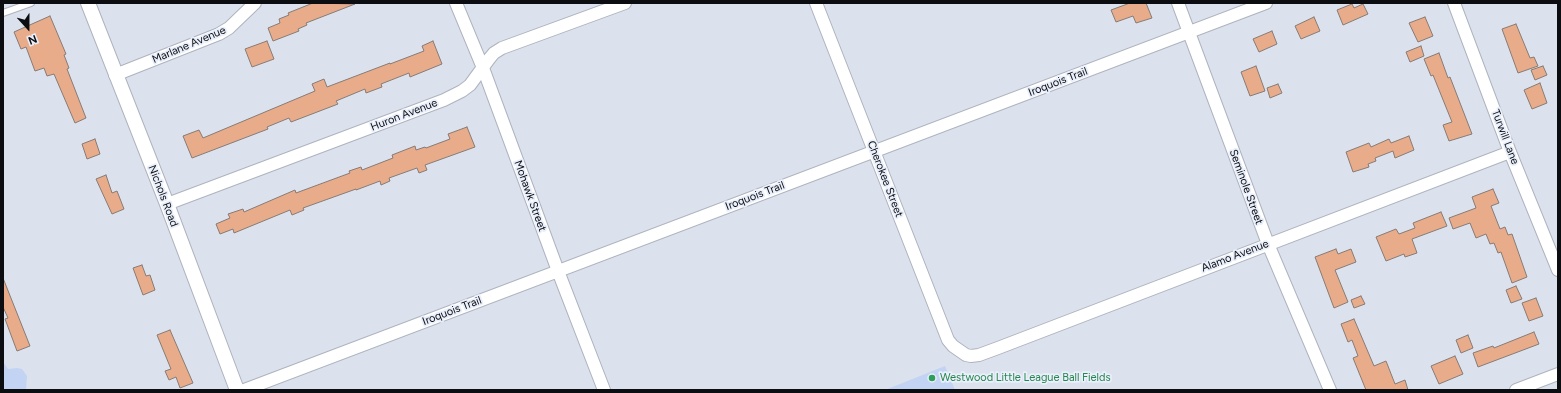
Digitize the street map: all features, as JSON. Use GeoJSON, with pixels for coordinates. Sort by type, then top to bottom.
{"type":"FeatureCollection","features":[{"type":"Feature","properties":{"kind":"street","name":"Nichols Road"},"geometry":{"type":"LineString","coordinates":[[88,3],[115,75],[167,204],[237,390]]}},
{"type":"Feature","properties":{"kind":"street","name":"Marlane Avenue"},"geometry":{"type":"LineString","coordinates":[[115,75],[220,34],[229,28],[255,3]]}},
{"type":"Feature","properties":{"kind":"street","name":"Mohawk Street"},"geometry":{"type":"LineString","coordinates":[[456,3],[483,68],[558,271],[604,390]]}},
{"type":"Feature","properties":{"kind":"street","name":"Huron Avenue"},"geometry":{"type":"LineString","coordinates":[[167,204],[444,100],[470,85],[494,53],[502,48],[625,3]]}},
{"type":"Feature","properties":{"kind":"street","name":"Cherokee Street"},"geometry":{"type":"LineString","coordinates":[[816,3],[948,340],[960,352]]}},
{"type":"Feature","properties":{"kind":"street","name":"Seminole Street"},"geometry":{"type":"LineString","coordinates":[[1178,3],[1268,244],[1330,390]]}},
{"type":"Feature","properties":{"kind":"street","name":"Iroquois Trail"},"geometry":{"type":"LineString","coordinates":[[244,390],[1266,3]]}},
{"type":"Feature","properties":{"kind":"street","name":"Turwill Lane"},"geometry":{"type":"LineString","coordinates":[[1454,3],[1510,152],[1558,270]]}},
{"type":"Feature","properties":{"kind":"street","name":"Alamo Avenue"},"geometry":{"type":"LineString","coordinates":[[960,352],[972,356],[998,348],[1510,152]]}},
{"type":"Feature","properties":{"kind":"street"},"geometry":{"type":"LineString","coordinates":[[1516,390],[1558,374]]}},
{"type":"Feature","properties":{"kind":"lane"},"geometry":{"type":"LineString","coordinates":[[3,13],[31,3]]}},
{"type":"Feature","properties":{"kind":"shaded area"},"geometry":{"type":"Polygon","coordinates":[[[3,362],[8,369],[22,369],[27,376],[26,390],[3,390],[3,362]]]}},
{"type":"Feature","properties":{"kind":"shaded area","name":"Westwood Little League Ball Fields"},"geometry":{"type":"Polygon","coordinates":[[[945,366],[955,390],[885,390],[945,366]]]}},
{"type":"Feature","properties":{"kind":"building"},"geometry":{"type":"Polygon","coordinates":[[[313,3],[355,4],[306,23],[307,25],[298,29],[299,31],[273,41],[268,28],[280,23],[279,19],[289,15],[288,13],[313,3]]]}},
{"type":"Feature","properties":{"kind":"building"},"geometry":{"type":"Polygon","coordinates":[[[1130,3],[1146,3],[1152,18],[1136,23],[1133,16],[1116,22],[1111,10],[1130,3]]]}},
{"type":"Feature","properties":{"kind":"building"},"geometry":{"type":"Polygon","coordinates":[[[1352,4],[1354,8],[1363,4],[1368,14],[1343,25],[1337,10],[1352,4]]]}},
{"type":"Feature","properties":{"kind":"building"},"geometry":{"type":"Polygon","coordinates":[[[50,16],[66,54],[64,55],[69,68],[67,69],[86,118],[75,123],[54,74],[47,76],[44,68],[35,71],[26,47],[21,49],[14,32],[50,16]]]}},
{"type":"Feature","properties":{"kind":"building"},"geometry":{"type":"Polygon","coordinates":[[[1314,17],[1320,31],[1301,39],[1295,26],[1314,17]]]}},
{"type":"Feature","properties":{"kind":"building"},"geometry":{"type":"Polygon","coordinates":[[[1425,17],[1433,36],[1418,42],[1409,23],[1425,17]]]}},
{"type":"Feature","properties":{"kind":"building"},"geometry":{"type":"Polygon","coordinates":[[[1516,24],[1530,58],[1534,57],[1538,66],[1518,73],[1502,29],[1516,24]]]}},
{"type":"Feature","properties":{"kind":"building"},"geometry":{"type":"Polygon","coordinates":[[[1272,31],[1277,44],[1259,52],[1253,39],[1272,31]]]}},
{"type":"Feature","properties":{"kind":"building"},"geometry":{"type":"Polygon","coordinates":[[[267,41],[274,59],[252,67],[245,49],[267,41]]]}},
{"type":"Feature","properties":{"kind":"building"},"geometry":{"type":"Polygon","coordinates":[[[433,41],[442,64],[410,77],[409,73],[381,84],[382,87],[366,93],[365,89],[336,101],[338,104],[291,122],[289,118],[267,127],[268,129],[192,158],[183,136],[199,130],[203,138],[315,91],[312,84],[324,79],[327,87],[424,51],[422,46],[433,41]]]}},
{"type":"Feature","properties":{"kind":"building"},"geometry":{"type":"Polygon","coordinates":[[[1421,46],[1424,56],[1410,62],[1406,52],[1421,46]]]}},
{"type":"Feature","properties":{"kind":"building"},"geometry":{"type":"Polygon","coordinates":[[[1439,53],[1472,134],[1449,141],[1443,125],[1452,122],[1433,75],[1431,76],[1424,59],[1439,53]]]}},
{"type":"Feature","properties":{"kind":"building"},"geometry":{"type":"Polygon","coordinates":[[[1256,66],[1265,91],[1250,96],[1241,72],[1256,66]]]}},
{"type":"Feature","properties":{"kind":"building"},"geometry":{"type":"Polygon","coordinates":[[[1543,66],[1547,75],[1535,80],[1531,70],[1543,66]]]}},
{"type":"Feature","properties":{"kind":"building"},"geometry":{"type":"Polygon","coordinates":[[[1540,83],[1547,103],[1532,109],[1524,90],[1540,83]]]}},
{"type":"Feature","properties":{"kind":"building"},"geometry":{"type":"Polygon","coordinates":[[[1278,84],[1282,93],[1270,98],[1267,88],[1278,84]]]}},
{"type":"Feature","properties":{"kind":"building"},"geometry":{"type":"Polygon","coordinates":[[[467,127],[475,147],[425,165],[427,170],[419,173],[417,168],[389,178],[390,181],[381,185],[380,181],[356,189],[303,208],[304,210],[292,215],[290,210],[234,233],[233,229],[220,234],[216,224],[230,218],[228,214],[243,209],[244,212],[295,190],[296,193],[350,173],[349,171],[361,167],[362,170],[393,158],[392,155],[415,146],[416,150],[426,148],[450,139],[448,134],[467,127]]]}},
{"type":"Feature","properties":{"kind":"building"},"geometry":{"type":"Polygon","coordinates":[[[1409,136],[1414,150],[1395,158],[1393,151],[1375,158],[1376,161],[1368,164],[1369,167],[1353,172],[1346,152],[1369,143],[1371,147],[1389,139],[1391,143],[1409,136]]]}},
{"type":"Feature","properties":{"kind":"building"},"geometry":{"type":"Polygon","coordinates":[[[95,139],[100,154],[87,159],[82,144],[95,139]]]}},
{"type":"Feature","properties":{"kind":"building"},"geometry":{"type":"Polygon","coordinates":[[[106,175],[112,193],[117,191],[124,209],[112,214],[96,179],[106,175]]]}},
{"type":"Feature","properties":{"kind":"building"},"geometry":{"type":"Polygon","coordinates":[[[1493,189],[1499,203],[1491,206],[1500,229],[1505,227],[1508,235],[1512,234],[1527,277],[1512,283],[1501,252],[1498,253],[1494,243],[1490,244],[1486,234],[1476,238],[1470,223],[1453,229],[1449,218],[1476,208],[1472,197],[1493,189]]]}},
{"type":"Feature","properties":{"kind":"building"},"geometry":{"type":"Polygon","coordinates":[[[1441,212],[1447,226],[1412,239],[1417,253],[1405,257],[1404,254],[1386,261],[1376,237],[1396,229],[1399,234],[1415,228],[1413,223],[1441,212]]]}},
{"type":"Feature","properties":{"kind":"building"},"geometry":{"type":"Polygon","coordinates":[[[1336,249],[1338,254],[1351,249],[1356,262],[1335,270],[1348,302],[1334,308],[1315,257],[1336,249]]]}},
{"type":"Feature","properties":{"kind":"building"},"geometry":{"type":"Polygon","coordinates":[[[142,265],[146,276],[150,275],[155,290],[143,295],[133,268],[142,265]]]}},
{"type":"Feature","properties":{"kind":"building"},"geometry":{"type":"Polygon","coordinates":[[[3,278],[30,346],[17,351],[5,319],[8,318],[3,307],[3,278]]]}},
{"type":"Feature","properties":{"kind":"building"},"geometry":{"type":"Polygon","coordinates":[[[1516,286],[1522,299],[1511,303],[1506,290],[1516,286]]]}},
{"type":"Feature","properties":{"kind":"building"},"geometry":{"type":"Polygon","coordinates":[[[1361,296],[1365,304],[1354,308],[1351,300],[1361,296]]]}},
{"type":"Feature","properties":{"kind":"building"},"geometry":{"type":"Polygon","coordinates":[[[1536,298],[1543,316],[1529,321],[1522,303],[1536,298]]]}},
{"type":"Feature","properties":{"kind":"building"},"geometry":{"type":"Polygon","coordinates":[[[1354,319],[1374,366],[1386,361],[1395,384],[1405,380],[1408,390],[1366,390],[1353,358],[1358,356],[1352,340],[1348,342],[1341,324],[1354,319]]]}},
{"type":"Feature","properties":{"kind":"building"},"geometry":{"type":"Polygon","coordinates":[[[170,330],[193,383],[180,388],[176,377],[169,380],[165,371],[171,369],[157,335],[170,330]]]}},
{"type":"Feature","properties":{"kind":"building"},"geometry":{"type":"Polygon","coordinates":[[[1534,332],[1539,344],[1478,367],[1473,353],[1493,346],[1494,348],[1534,332]]]}},
{"type":"Feature","properties":{"kind":"building"},"geometry":{"type":"Polygon","coordinates":[[[1468,335],[1473,348],[1461,353],[1456,340],[1468,335]]]}},
{"type":"Feature","properties":{"kind":"building"},"geometry":{"type":"Polygon","coordinates":[[[1455,356],[1463,374],[1439,384],[1431,366],[1455,356]]]}},
{"type":"Feature","properties":{"kind":"place","name":"Westwood Little League Ball Fields"},"geometry":{"type":"Point","coordinates":[932,378]}}]}
